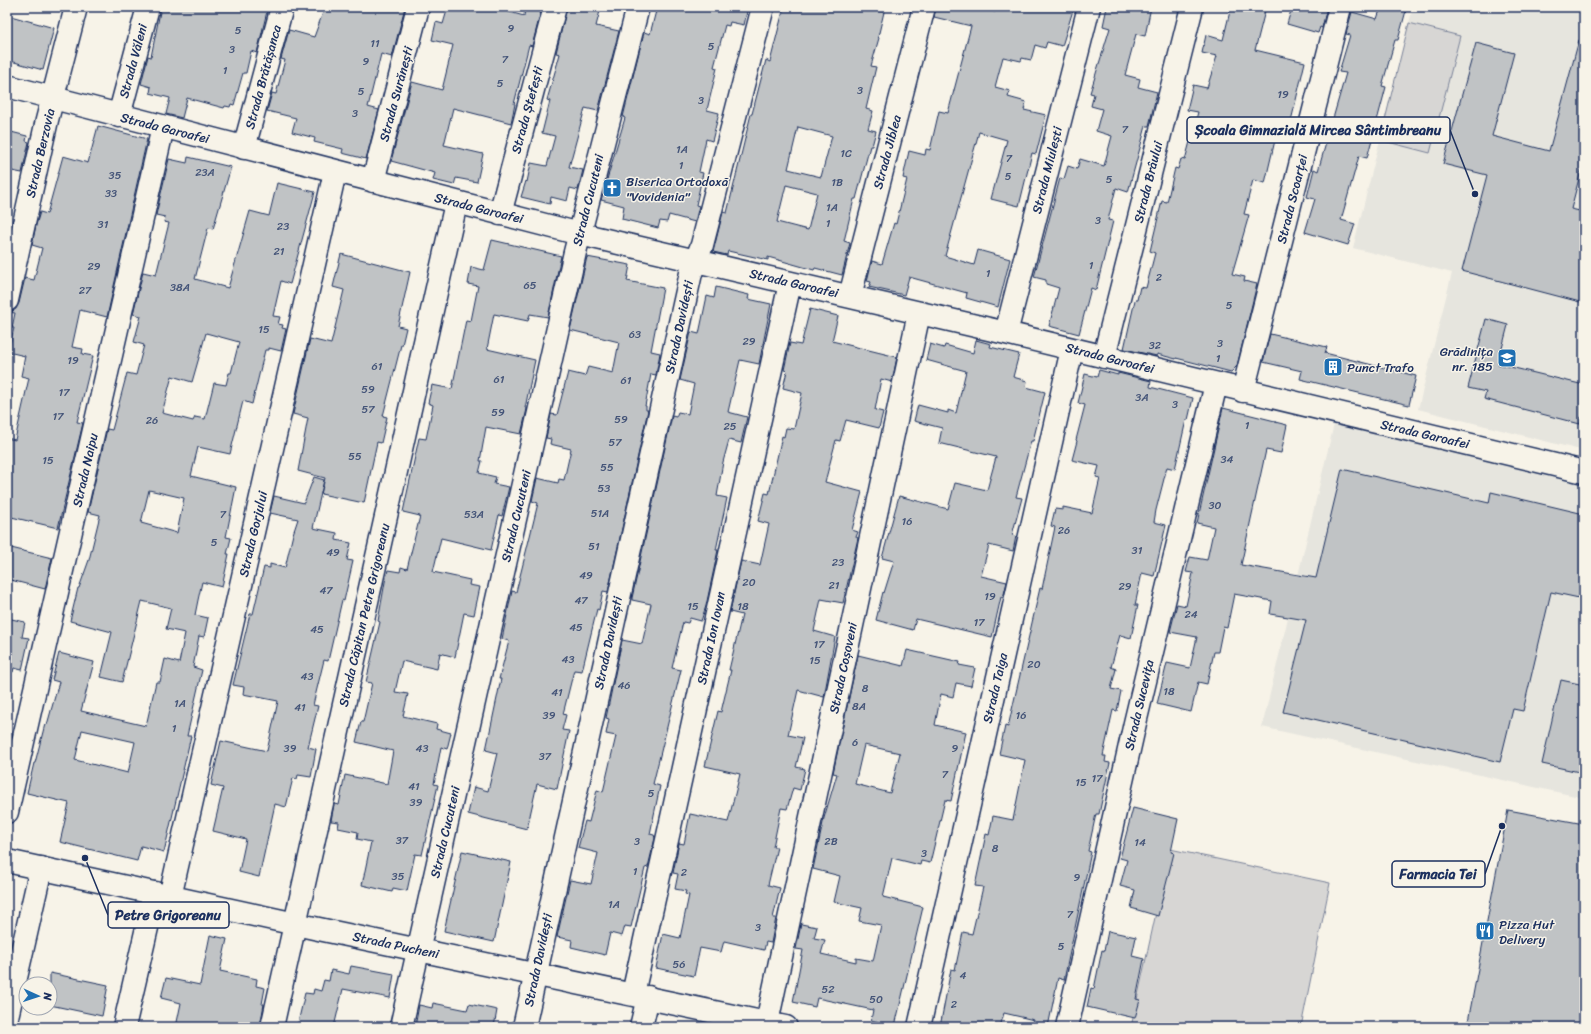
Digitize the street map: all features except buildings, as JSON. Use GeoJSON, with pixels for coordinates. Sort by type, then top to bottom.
{"type":"FeatureCollection","features":[{"type":"Feature","properties":{"kind":"street","name":"Strada Berzovia"},"geometry":{"type":"LineString","coordinates":[[7,300],[53,99],[76,7]]}},
{"type":"Feature","properties":{"kind":"street","name":"Strada Văleni"},"geometry":{"type":"LineString","coordinates":[[119,116],[148,7]]}},
{"type":"Feature","properties":{"kind":"street","name":"Strada Brătășanca"},"geometry":{"type":"LineString","coordinates":[[244,148],[282,7]]}},
{"type":"Feature","properties":{"kind":"street","name":"Strada Surănești"},"geometry":{"type":"LineString","coordinates":[[372,181],[418,7]]}},
{"type":"Feature","properties":{"kind":"street","name":"Strada Ștefești"},"geometry":{"type":"LineString","coordinates":[[500,214],[555,7]]}},
{"type":"Feature","properties":{"kind":"street","name":"Strada Cucuteni"},"geometry":{"type":"LineString","coordinates":[[401,1027],[580,234],[638,7]]}},
{"type":"Feature","properties":{"kind":"street","name":"Strada Davidești"},"geometry":{"type":"LineString","coordinates":[[524,1027],[689,280],[702,245],[763,7]]}},
{"type":"Feature","properties":{"kind":"street","name":"Strada Jiblea"},"geometry":{"type":"LineString","coordinates":[[850,296],[924,7]]}},
{"type":"Feature","properties":{"kind":"street","name":"Strada Miulești"},"geometry":{"type":"LineString","coordinates":[[1006,333],[1089,7]]}},
{"type":"Feature","properties":{"kind":"street","name":"Strada Brâului"},"geometry":{"type":"LineString","coordinates":[[1104,356],[1192,7]]}},
{"type":"Feature","properties":{"kind":"street","name":"Strada Scoarței"},"geometry":{"type":"LineString","coordinates":[[1243,391],[1340,7]]}},
{"type":"Feature","properties":{"kind":"street","name":"Strada Garoafei"},"geometry":{"type":"LineString","coordinates":[[7,86],[335,172],[580,234],[1104,356],[1243,391],[1584,472]]}},
{"type":"Feature","properties":{"kind":"street","name":"Strada Naipu"},"geometry":{"type":"LineString","coordinates":[[7,812],[162,127]]}},
{"type":"Feature","properties":{"kind":"street","name":"Strada Gorjului"},"geometry":{"type":"LineString","coordinates":[[124,1027],[162,895],[335,172]]}},
{"type":"Feature","properties":{"kind":"street","name":"Strada Căpitan Petre Grigoreanu"},"geometry":{"type":"LineString","coordinates":[[272,1027],[456,203]]}},
{"type":"Feature","properties":{"kind":"street","name":"Strada Ion Iovan"},"geometry":{"type":"LineString","coordinates":[[641,1027],[640,996],[790,282]]}},
{"type":"Feature","properties":{"kind":"street","name":"Strada Coșoveni"},"geometry":{"type":"LineString","coordinates":[[773,1026],[919,313]]}},
{"type":"Feature","properties":{"kind":"street","name":"Strada Taiga"},"geometry":{"type":"LineString","coordinates":[[919,1027],[1072,349]]}},
{"type":"Feature","properties":{"kind":"street","name":"Strada Sucevița"},"geometry":{"type":"LineString","coordinates":[[1067,1027],[1135,722],[1216,384]]}},
{"type":"Feature","properties":{"kind":"street","name":"Strada Pucheni"},"geometry":{"type":"LineString","coordinates":[[7,861],[295,924],[640,996],[773,1026]]}},
{"type":"Feature","properties":{"kind":"street"},"geometry":{"type":"LineString","coordinates":[[7,1017],[41,868]]}},
{"type":"Feature","properties":{"kind":"shaded area"},"geometry":{"type":"Polygon","coordinates":[[[1413,7],[1584,7],[1584,451],[1418,409],[1452,273],[1353,248],[1413,7]]]}},
{"type":"Feature","properties":{"kind":"shaded area"},"geometry":{"type":"Polygon","coordinates":[[[1409,23],[1460,36],[1430,153],[1380,140],[1409,23]]]}},
{"type":"Feature","properties":{"kind":"shaded area"},"geometry":{"type":"Polygon","coordinates":[[[1335,420],[1584,479],[1584,798],[1262,727],[1335,420]]]}},
{"type":"Feature","properties":{"kind":"shaded area"},"geometry":{"type":"Polygon","coordinates":[[[1170,849],[1330,883],[1301,1027],[1131,1027],[1170,849]]]}},
{"type":"Feature","properties":{"kind":"place","name":"Biserica Ortodoxă \"Vovidenia\""},"geometry":{"type":"Point","coordinates":[612,188]}},
{"type":"Feature","properties":{"kind":"place","name":"Școala Gimnazială Mircea Sântimbreanu"},"geometry":{"type":"Point","coordinates":[1475,194]}},
{"type":"Feature","properties":{"kind":"place","name":"Grădinița nr. 185"},"geometry":{"type":"Point","coordinates":[1507,358]}},
{"type":"Feature","properties":{"kind":"place","name":"Punct Trafo"},"geometry":{"type":"Point","coordinates":[1333,367]}},
{"type":"Feature","properties":{"kind":"place","name":"Farmacia Tei"},"geometry":{"type":"Point","coordinates":[1502,826]}},
{"type":"Feature","properties":{"kind":"place","name":"Petre Grigoreanu"},"geometry":{"type":"Point","coordinates":[85,858]}},
{"type":"Feature","properties":{"kind":"place","name":"Pizza Hut Delivery"},"geometry":{"type":"Point","coordinates":[1485,931]}}]}
